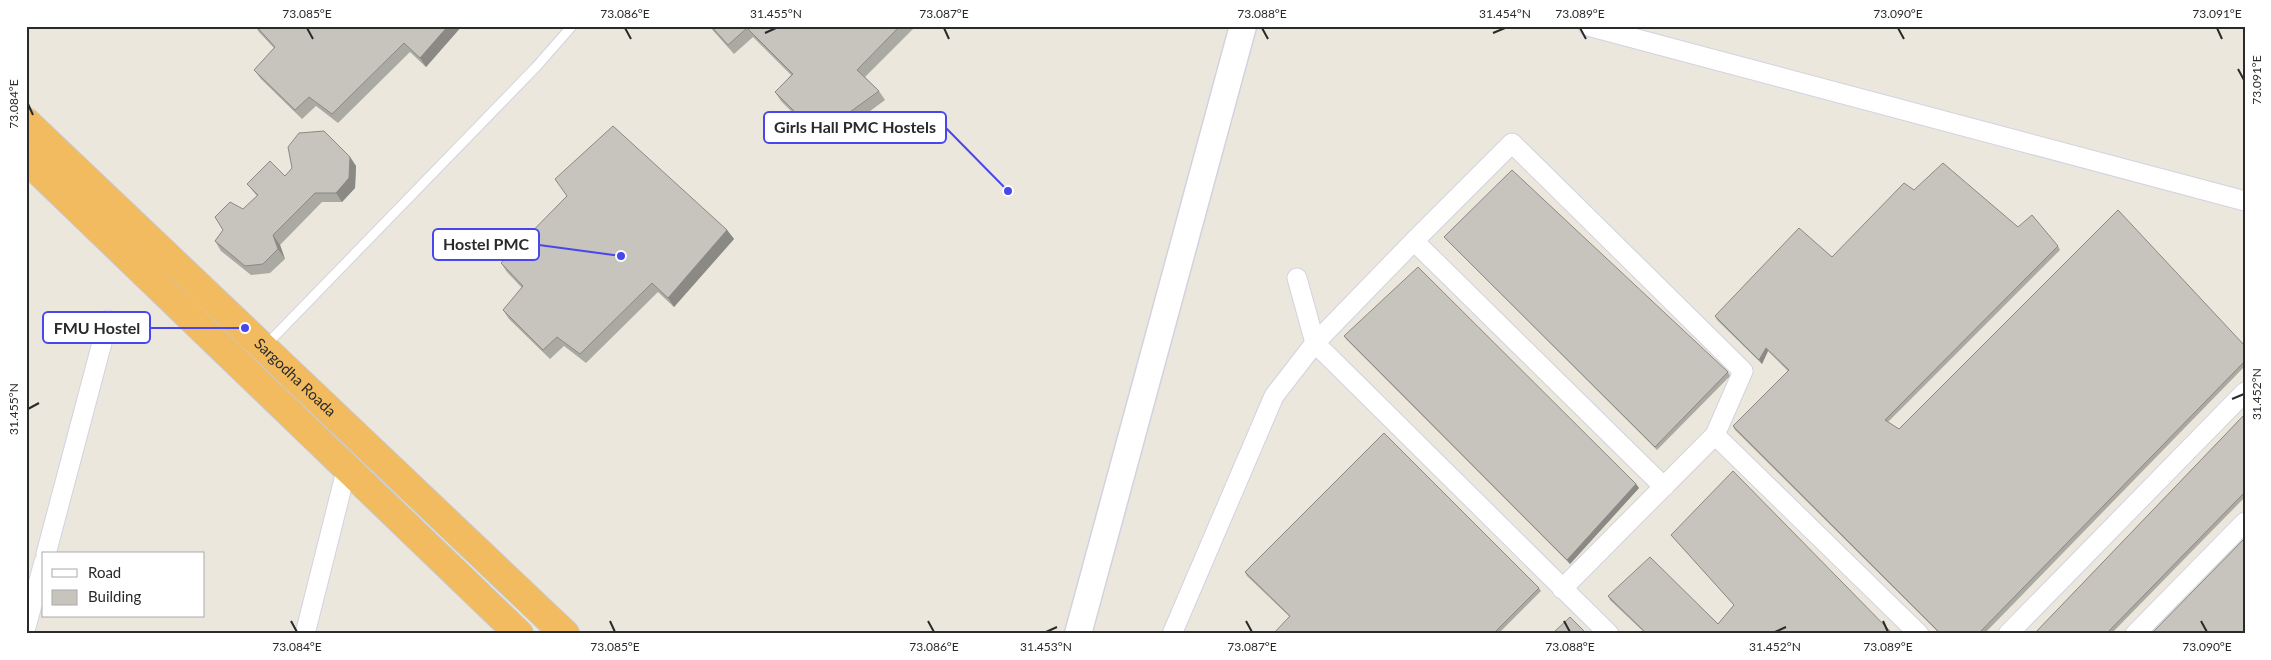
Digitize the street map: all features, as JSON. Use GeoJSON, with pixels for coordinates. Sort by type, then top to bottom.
{"type":"FeatureCollection","features":[{"type":"Feature","properties":{"kind":"highway","name":"Sargodha Roada"},"geometry":{"type":"LineString","coordinates":[[26,122],[565,634]]}},
{"type":"Feature","properties":{"kind":"highway","name":"Sargodha Roada"},"geometry":{"type":"LineString","coordinates":[[26,159],[519,634]]}},
{"type":"Feature","properties":{"kind":"street"},"geometry":{"type":"LineString","coordinates":[[1078,634],[1243,26]]}},
{"type":"Feature","properties":{"kind":"street"},"geometry":{"type":"LineString","coordinates":[[1588,26],[2245,201]]}},
{"type":"Feature","properties":{"kind":"street"},"geometry":{"type":"LineString","coordinates":[[1172,634],[1274,396],[1316,343],[1512,142],[1743,372],[1715,435],[1562,589]]}},
{"type":"Feature","properties":{"kind":"street"},"geometry":{"type":"LineString","coordinates":[[1414,241],[1664,487]]}},
{"type":"Feature","properties":{"kind":"street"},"geometry":{"type":"LineString","coordinates":[[1297,278],[1316,343],[1609,634]]}},
{"type":"Feature","properties":{"kind":"street"},"geometry":{"type":"LineString","coordinates":[[47,552],[108,320]]}},
{"type":"Feature","properties":{"kind":"street"},"geometry":{"type":"LineString","coordinates":[[2008,634],[2245,392]]}},
{"type":"Feature","properties":{"kind":"street"},"geometry":{"type":"LineString","coordinates":[[1715,435],[1920,634]]}},
{"type":"Feature","properties":{"kind":"street"},"geometry":{"type":"LineString","coordinates":[[305,634],[348,468]]}},
{"type":"Feature","properties":{"kind":"street"},"geometry":{"type":"LineString","coordinates":[[2135,634],[2245,522]]}},
{"type":"Feature","properties":{"kind":"street"},"geometry":{"type":"LineString","coordinates":[[26,627],[42,569]]}},
{"type":"Feature","properties":{"kind":"lane"},"geometry":{"type":"LineString","coordinates":[[263,347],[536,67],[572,26]]}},
{"type":"Feature","properties":{"kind":"building"},"geometry":{"type":"Polygon","coordinates":[[[256,26],[448,26],[420,58],[404,43],[332,114],[309,97],[295,110],[254,70],[275,47],[256,26]]]}},
{"type":"Feature","properties":{"kind":"building"},"geometry":{"type":"Polygon","coordinates":[[[711,26],[900,26],[857,70],[879,91],[843,117],[816,133],[775,92],[793,74],[747,28],[728,45],[711,26]]]}},
{"type":"Feature","properties":{"kind":"building"},"geometry":{"type":"Polygon","coordinates":[[[613,126],[727,230],[668,298],[652,283],[580,354],[557,337],[543,350],[503,310],[523,286],[501,263],[567,196],[555,179],[613,126]]]}},
{"type":"Feature","properties":{"kind":"building"},"geometry":{"type":"Polygon","coordinates":[[[324,131],[350,157],[349,178],[336,193],[315,193],[273,235],[278,249],[263,264],[245,266],[215,241],[223,230],[215,217],[230,202],[243,209],[258,195],[247,184],[270,161],[285,176],[292,168],[288,147],[299,133],[324,131]]]}},
{"type":"Feature","properties":{"kind":"building"},"geometry":{"type":"Polygon","coordinates":[[[1943,163],[2018,227],[2032,215],[2058,246],[1885,420],[1899,429],[2118,210],[2245,346],[2245,361],[1978,634],[1941,634],[1733,426],[1789,370],[1766,348],[1759,360],[1715,316],[1799,228],[1832,257],[1904,183],[1914,190],[1943,163]]]}},
{"type":"Feature","properties":{"kind":"building"},"geometry":{"type":"Polygon","coordinates":[[[1512,170],[1728,372],[1655,447],[1444,237],[1512,170]]]}},
{"type":"Feature","properties":{"kind":"building"},"geometry":{"type":"Polygon","coordinates":[[[1418,267],[1636,484],[1567,560],[1344,336],[1418,267]]]}},
{"type":"Feature","properties":{"kind":"building"},"geometry":{"type":"Polygon","coordinates":[[[2245,414],[2245,492],[2106,634],[2034,634],[2245,414]]]}},
{"type":"Feature","properties":{"kind":"building"},"geometry":{"type":"Polygon","coordinates":[[[1384,433],[1539,588],[1493,634],[1273,634],[1290,616],[1245,572],[1384,433]]]}},
{"type":"Feature","properties":{"kind":"building"},"geometry":{"type":"Polygon","coordinates":[[[1733,471],[1893,634],[1647,634],[1608,596],[1650,557],[1718,624],[1734,605],[1671,535],[1733,471]]]}},
{"type":"Feature","properties":{"kind":"building"},"geometry":{"type":"Polygon","coordinates":[[[2245,538],[2245,634],[2151,634],[2245,538]]]}},
{"type":"Feature","properties":{"kind":"building"},"geometry":{"type":"Polygon","coordinates":[[[1570,617],[1587,634],[1552,634],[1570,617]]]}},
{"type":"Feature","properties":{"kind":"place","name":"Girls Hall PMC Hostels"},"geometry":{"type":"Point","coordinates":[1008,191]}},
{"type":"Feature","properties":{"kind":"place","name":"Hostel PMC"},"geometry":{"type":"Point","coordinates":[621,256]}},
{"type":"Feature","properties":{"kind":"place","name":"FMU Hostel"},"geometry":{"type":"Point","coordinates":[245,328]}}]}
